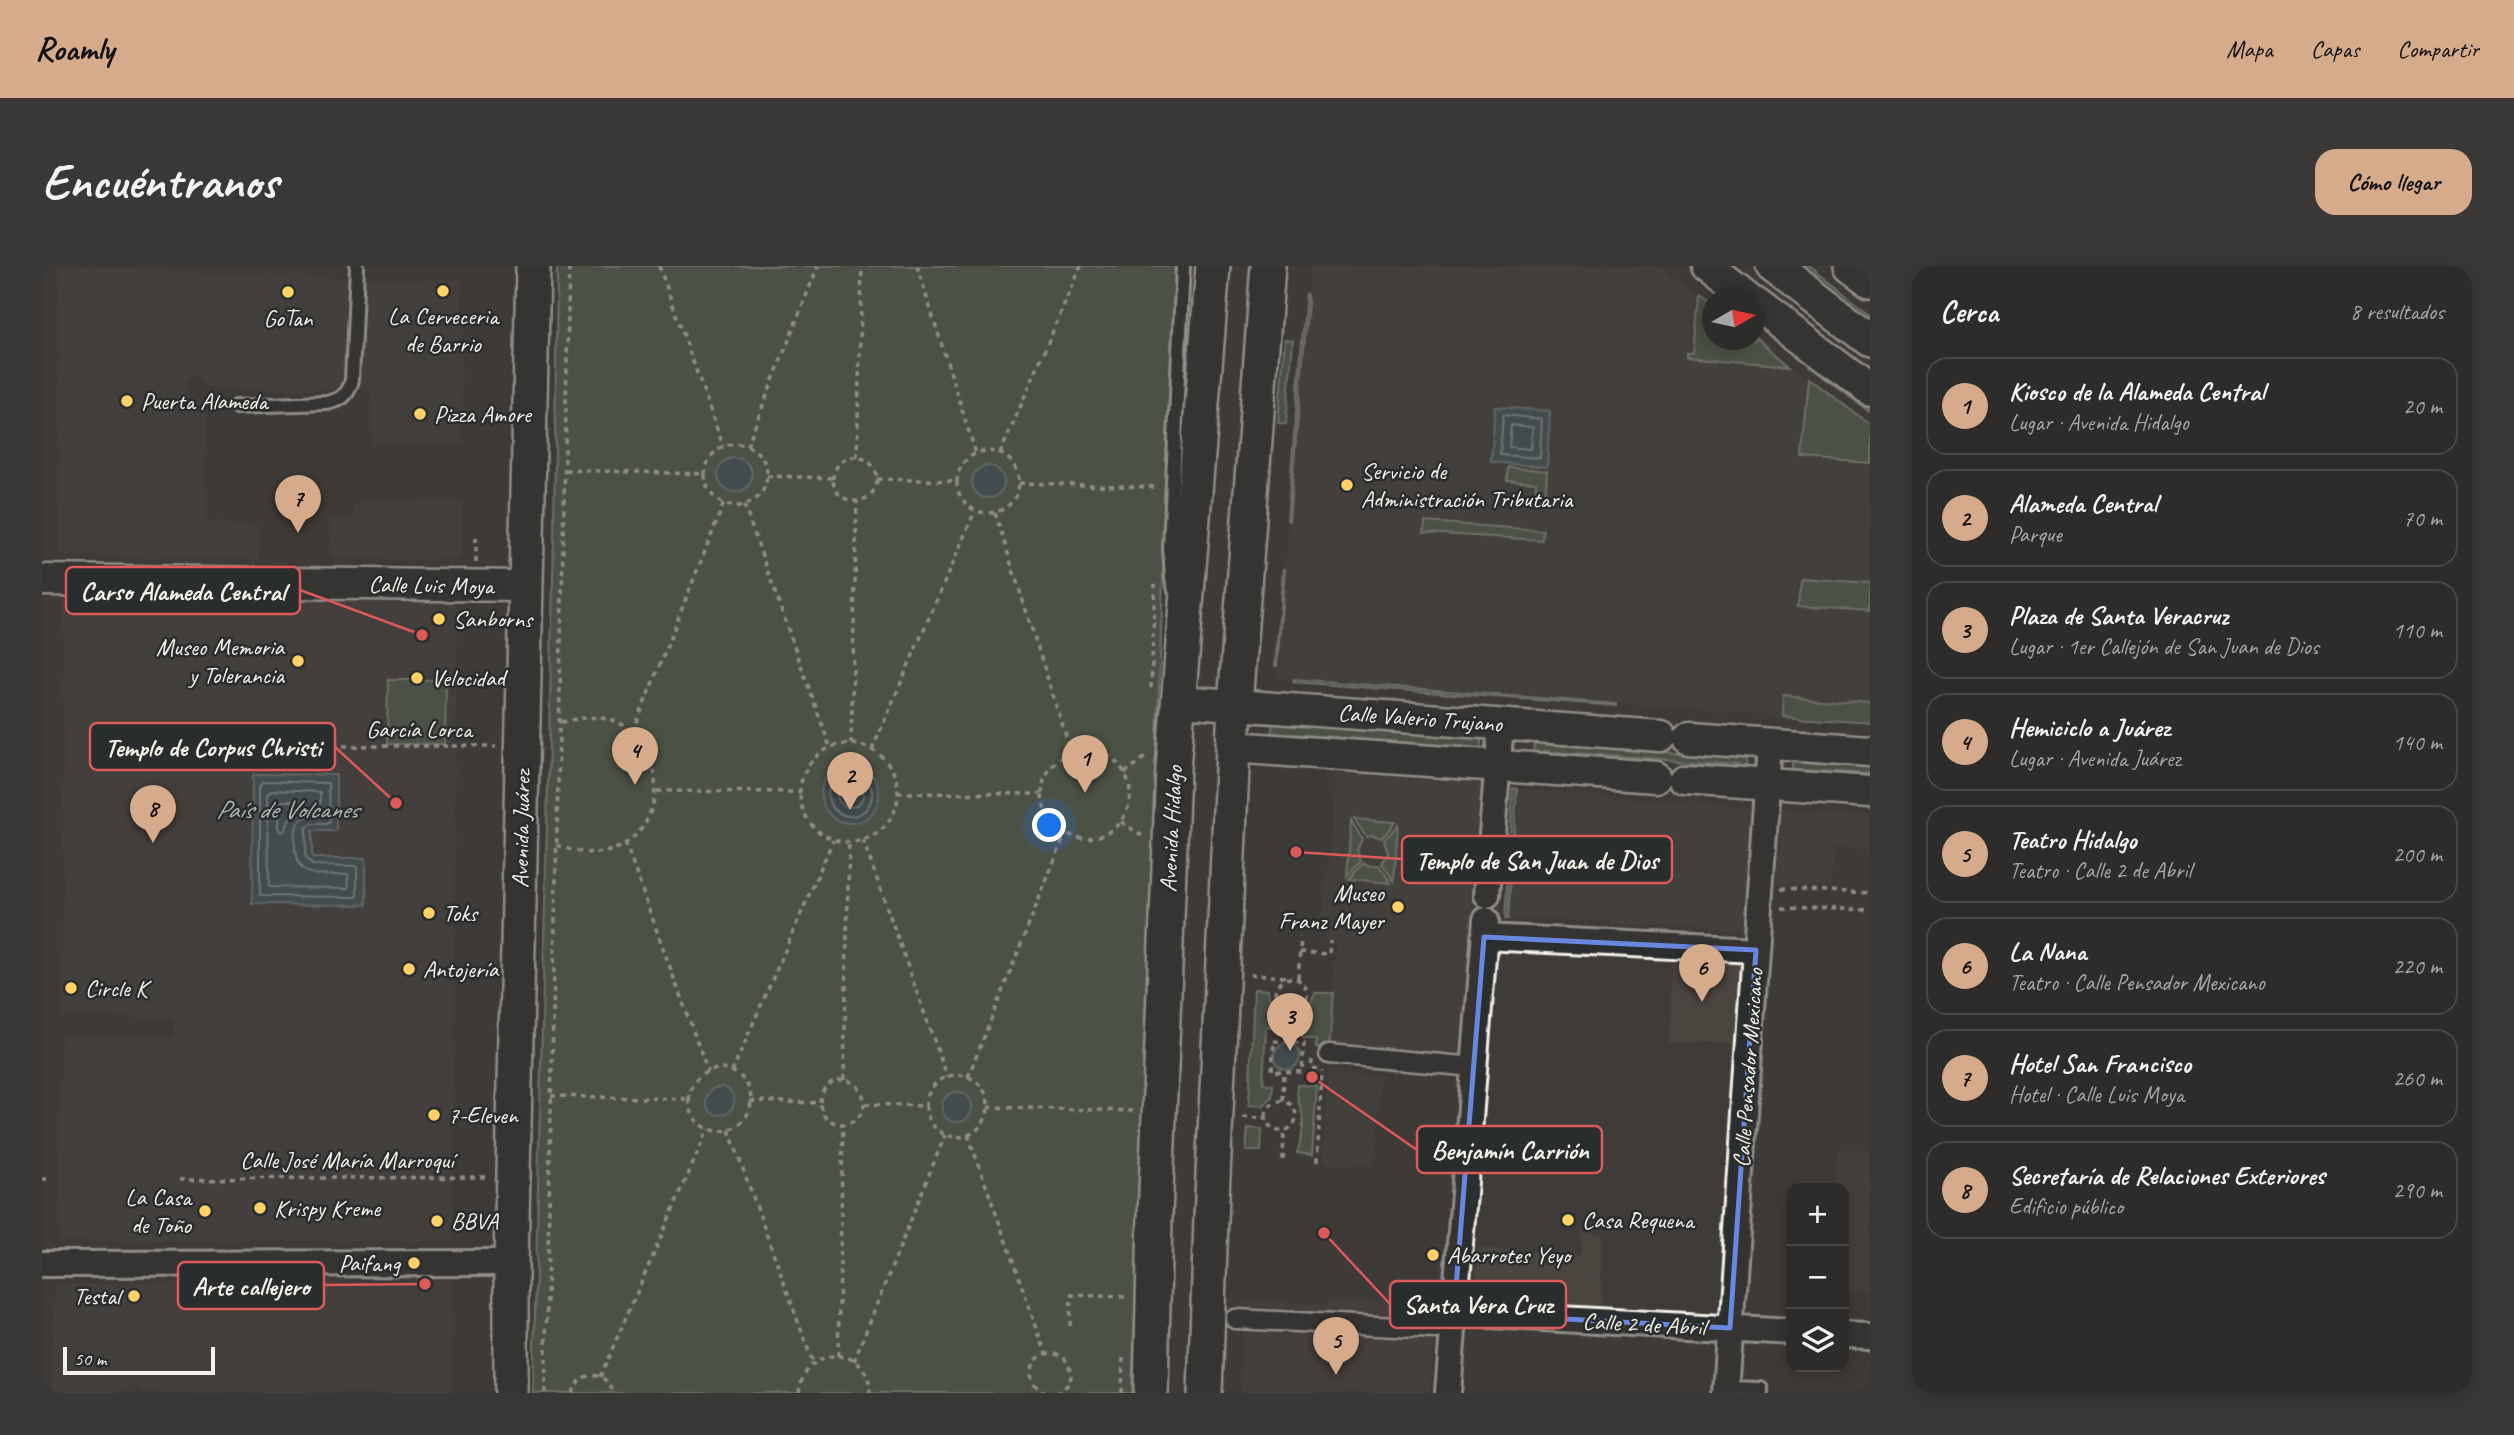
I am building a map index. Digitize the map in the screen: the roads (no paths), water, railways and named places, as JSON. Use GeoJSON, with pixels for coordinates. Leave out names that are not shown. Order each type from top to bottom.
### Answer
{"type":"FeatureCollection","features":[{"type":"Feature","properties":{"kind":"main road","name":"Avenida Juárez"},"geometry":{"type":"LineString","coordinates":[[511,1393],[511,1263],[533,266]]}},
{"type":"Feature","properties":{"kind":"main road","name":"Avenida Hidalgo"},"geometry":{"type":"LineString","coordinates":[[1151,1393],[1156,1190],[1173,769],[1213,266]]}},
{"type":"Feature","properties":{"kind":"main road"},"geometry":{"type":"LineString","coordinates":[[1205,1393],[1235,705],[1268,266]]}},
{"type":"Feature","properties":{"kind":"main road"},"geometry":{"type":"LineString","coordinates":[[1773,266],[1870,340]]}},
{"type":"Feature","properties":{"kind":"main road"},"geometry":{"type":"LineString","coordinates":[[1851,266],[1870,280]]}},
{"type":"Feature","properties":{"kind":"street"},"geometry":{"type":"LineString","coordinates":[[1706,266],[1733,287]]}},
{"type":"Feature","properties":{"kind":"street"},"geometry":{"type":"LineString","coordinates":[[1765,311],[1870,390]]}},
{"type":"Feature","properties":{"kind":"street","name":"Calle Luis Moya"},"geometry":{"type":"LineString","coordinates":[[42,580],[526,586]]}},
{"type":"Feature","properties":{"kind":"street","name":"Calle Valerio Trujano"},"geometry":{"type":"LineString","coordinates":[[1179,701],[1870,751]]}},
{"type":"Feature","properties":{"kind":"street"},"geometry":{"type":"LineString","coordinates":[[1448,1393],[1445,1321],[1459,1279],[1501,724]]}},
{"type":"Feature","properties":{"kind":"street","name":"Calle Pensador Mexicano"},"geometry":{"type":"LineString","coordinates":[[1726,1391],[1770,744]]}},
{"type":"Feature","properties":{"kind":"street","name":"Calle Valerio Trujano"},"geometry":{"type":"LineString","coordinates":[[1233,747],[1870,792]]}},
{"type":"Feature","properties":{"kind":"street"},"geometry":{"type":"LineString","coordinates":[[1486,917],[1756,950]]}},
{"type":"Feature","properties":{"kind":"street"},"geometry":{"type":"LineString","coordinates":[[1329,1054],[1475,1067]]}},
{"type":"Feature","properties":{"kind":"street"},"geometry":{"type":"LineString","coordinates":[[42,1264],[511,1263]]}},
{"type":"Feature","properties":{"kind":"street","name":"Calle 2 de Abril"},"geometry":{"type":"LineString","coordinates":[[1235,1319],[1445,1321],[1786,1332]]}},
{"type":"Feature","properties":{"kind":"street"},"geometry":{"type":"LineString","coordinates":[[1849,1335],[1870,1336]]}},
{"type":"Feature","properties":{"kind":"lane"},"geometry":{"type":"LineString","coordinates":[[236,406],[327,403],[339,400],[348,392],[352,380],[357,266]]}},
{"type":"Feature","properties":{"kind":"lane"},"geometry":{"type":"LineString","coordinates":[[1183,266],[1170,548],[1172,578],[1184,639]]}},
{"type":"Feature","properties":{"kind":"lane"},"geometry":{"type":"LineString","coordinates":[[1726,1391],[1761,1390],[1760,1393]]}},
{"type":"Feature","properties":{"kind":"water"},"geometry":{"type":"Polygon","coordinates":[[[1495,407],[1550,411],[1547,467],[1491,462],[1495,407]]]}},
{"type":"Feature","properties":{"kind":"water"},"geometry":{"type":"Polygon","coordinates":[[[735,458],[747,463],[752,475],[747,487],[735,492],[723,487],[718,475],[723,463],[735,458]]]}},
{"type":"Feature","properties":{"kind":"water"},"geometry":{"type":"Polygon","coordinates":[[[988,466],[999,471],[1004,482],[999,493],[988,498],[977,493],[972,482],[977,471],[988,466]]]}},
{"type":"Feature","properties":{"kind":"water"},"geometry":{"type":"Polygon","coordinates":[[[844,765],[856,765],[871,773],[879,788],[879,800],[871,815],[856,823],[844,823],[829,815],[821,800],[821,788],[829,773],[844,765]]]}},
{"type":"Feature","properties":{"kind":"water","name":"País de Volcanes"},"geometry":{"type":"Polygon","coordinates":[[[253,774],[336,775],[336,831],[312,831],[312,858],[366,858],[366,905],[252,904],[253,774]]]}},
{"type":"Feature","properties":{"kind":"water"},"geometry":{"type":"Polygon","coordinates":[[[1287,1043],[1296,1047],[1300,1056],[1296,1065],[1287,1069],[1278,1065],[1274,1056],[1278,1047],[1287,1043]]]}},
{"type":"Feature","properties":{"kind":"water"},"geometry":{"type":"Polygon","coordinates":[[[720,1087],[730,1091],[734,1101],[730,1111],[720,1115],[710,1111],[706,1101],[710,1091],[720,1087]]]}},
{"type":"Feature","properties":{"kind":"water"},"geometry":{"type":"Polygon","coordinates":[[[957,1092],[968,1096],[972,1107],[968,1118],[957,1122],[946,1118],[942,1107],[946,1096],[957,1092]]]}},
{"type":"Feature","properties":{"kind":"place","name":"La Cerveceria de Barrio"},"geometry":{"type":"Point","coordinates":[443,291]}},
{"type":"Feature","properties":{"kind":"place","name":"GoTan"},"geometry":{"type":"Point","coordinates":[288,292]}},
{"type":"Feature","properties":{"kind":"place","name":"Puerta Alameda"},"geometry":{"type":"Point","coordinates":[127,401]}},
{"type":"Feature","properties":{"kind":"place","name":"Pizza Amore"},"geometry":{"type":"Point","coordinates":[420,414]}},
{"type":"Feature","properties":{"kind":"place","name":"Servicio de Administración Tributaria"},"geometry":{"type":"Point","coordinates":[1347,485]}},
{"type":"Feature","properties":{"kind":"place","name":"Hotel San Francisco"},"geometry":{"type":"Point","coordinates":[298,533]}},
{"type":"Feature","properties":{"kind":"place","name":"Sanborns"},"geometry":{"type":"Point","coordinates":[439,619]}},
{"type":"Feature","properties":{"kind":"place","name":"Carso Alameda Central"},"geometry":{"type":"Point","coordinates":[422,635]}},
{"type":"Feature","properties":{"kind":"place","name":"Museo Memoria y Tolerancia"},"geometry":{"type":"Point","coordinates":[298,661]}},
{"type":"Feature","properties":{"kind":"place","name":"Velocidad"},"geometry":{"type":"Point","coordinates":[417,678]}},
{"type":"Feature","properties":{"kind":"place","name":"Hemiciclo a Juárez"},"geometry":{"type":"Point","coordinates":[635,785]}},
{"type":"Feature","properties":{"kind":"place","name":"Kiosco de la Alameda Central"},"geometry":{"type":"Point","coordinates":[1085,793]}},
{"type":"Feature","properties":{"kind":"place","name":"Templo de Corpus Christi"},"geometry":{"type":"Point","coordinates":[396,803]}},
{"type":"Feature","properties":{"kind":"place","name":"Alameda Central"},"geometry":{"type":"Point","coordinates":[850,810]}},
{"type":"Feature","properties":{"kind":"place","name":"Secretaría de Relaciones Exteriores"},"geometry":{"type":"Point","coordinates":[153,843]}},
{"type":"Feature","properties":{"kind":"place","name":"Templo de San Juan de Dios"},"geometry":{"type":"Point","coordinates":[1296,852]}},
{"type":"Feature","properties":{"kind":"place","name":"Museo Franz Mayer"},"geometry":{"type":"Point","coordinates":[1398,907]}},
{"type":"Feature","properties":{"kind":"place","name":"Toks"},"geometry":{"type":"Point","coordinates":[429,913]}},
{"type":"Feature","properties":{"kind":"place","name":"Antojería"},"geometry":{"type":"Point","coordinates":[409,969]}},
{"type":"Feature","properties":{"kind":"place","name":"Circle K"},"geometry":{"type":"Point","coordinates":[71,988]}},
{"type":"Feature","properties":{"kind":"place","name":"La Nana"},"geometry":{"type":"Point","coordinates":[1702,1002]}},
{"type":"Feature","properties":{"kind":"place","name":"Plaza de Santa Veracruz"},"geometry":{"type":"Point","coordinates":[1290,1051]}},
{"type":"Feature","properties":{"kind":"place","name":"Benjamín Carrión"},"geometry":{"type":"Point","coordinates":[1312,1077]}},
{"type":"Feature","properties":{"kind":"place","name":"7-Eleven"},"geometry":{"type":"Point","coordinates":[434,1115]}},
{"type":"Feature","properties":{"kind":"place","name":"Krispy Kreme"},"geometry":{"type":"Point","coordinates":[260,1208]}},
{"type":"Feature","properties":{"kind":"place","name":"La Casa de Toño"},"geometry":{"type":"Point","coordinates":[205,1211]}},
{"type":"Feature","properties":{"kind":"place","name":"Casa Requena"},"geometry":{"type":"Point","coordinates":[1568,1220]}},
{"type":"Feature","properties":{"kind":"place","name":"BBVA"},"geometry":{"type":"Point","coordinates":[437,1221]}},
{"type":"Feature","properties":{"kind":"place","name":"Santa Vera Cruz"},"geometry":{"type":"Point","coordinates":[1324,1233]}},
{"type":"Feature","properties":{"kind":"place","name":"Abarrotes Yeyo"},"geometry":{"type":"Point","coordinates":[1433,1255]}},
{"type":"Feature","properties":{"kind":"place","name":"Paifang"},"geometry":{"type":"Point","coordinates":[414,1263]}},
{"type":"Feature","properties":{"kind":"place","name":"Arte callejero"},"geometry":{"type":"Point","coordinates":[425,1284]}},
{"type":"Feature","properties":{"kind":"place","name":"Testal"},"geometry":{"type":"Point","coordinates":[134,1296]}},
{"type":"Feature","properties":{"kind":"place","name":"Teatro Hidalgo"},"geometry":{"type":"Point","coordinates":[1336,1375]}}]}
